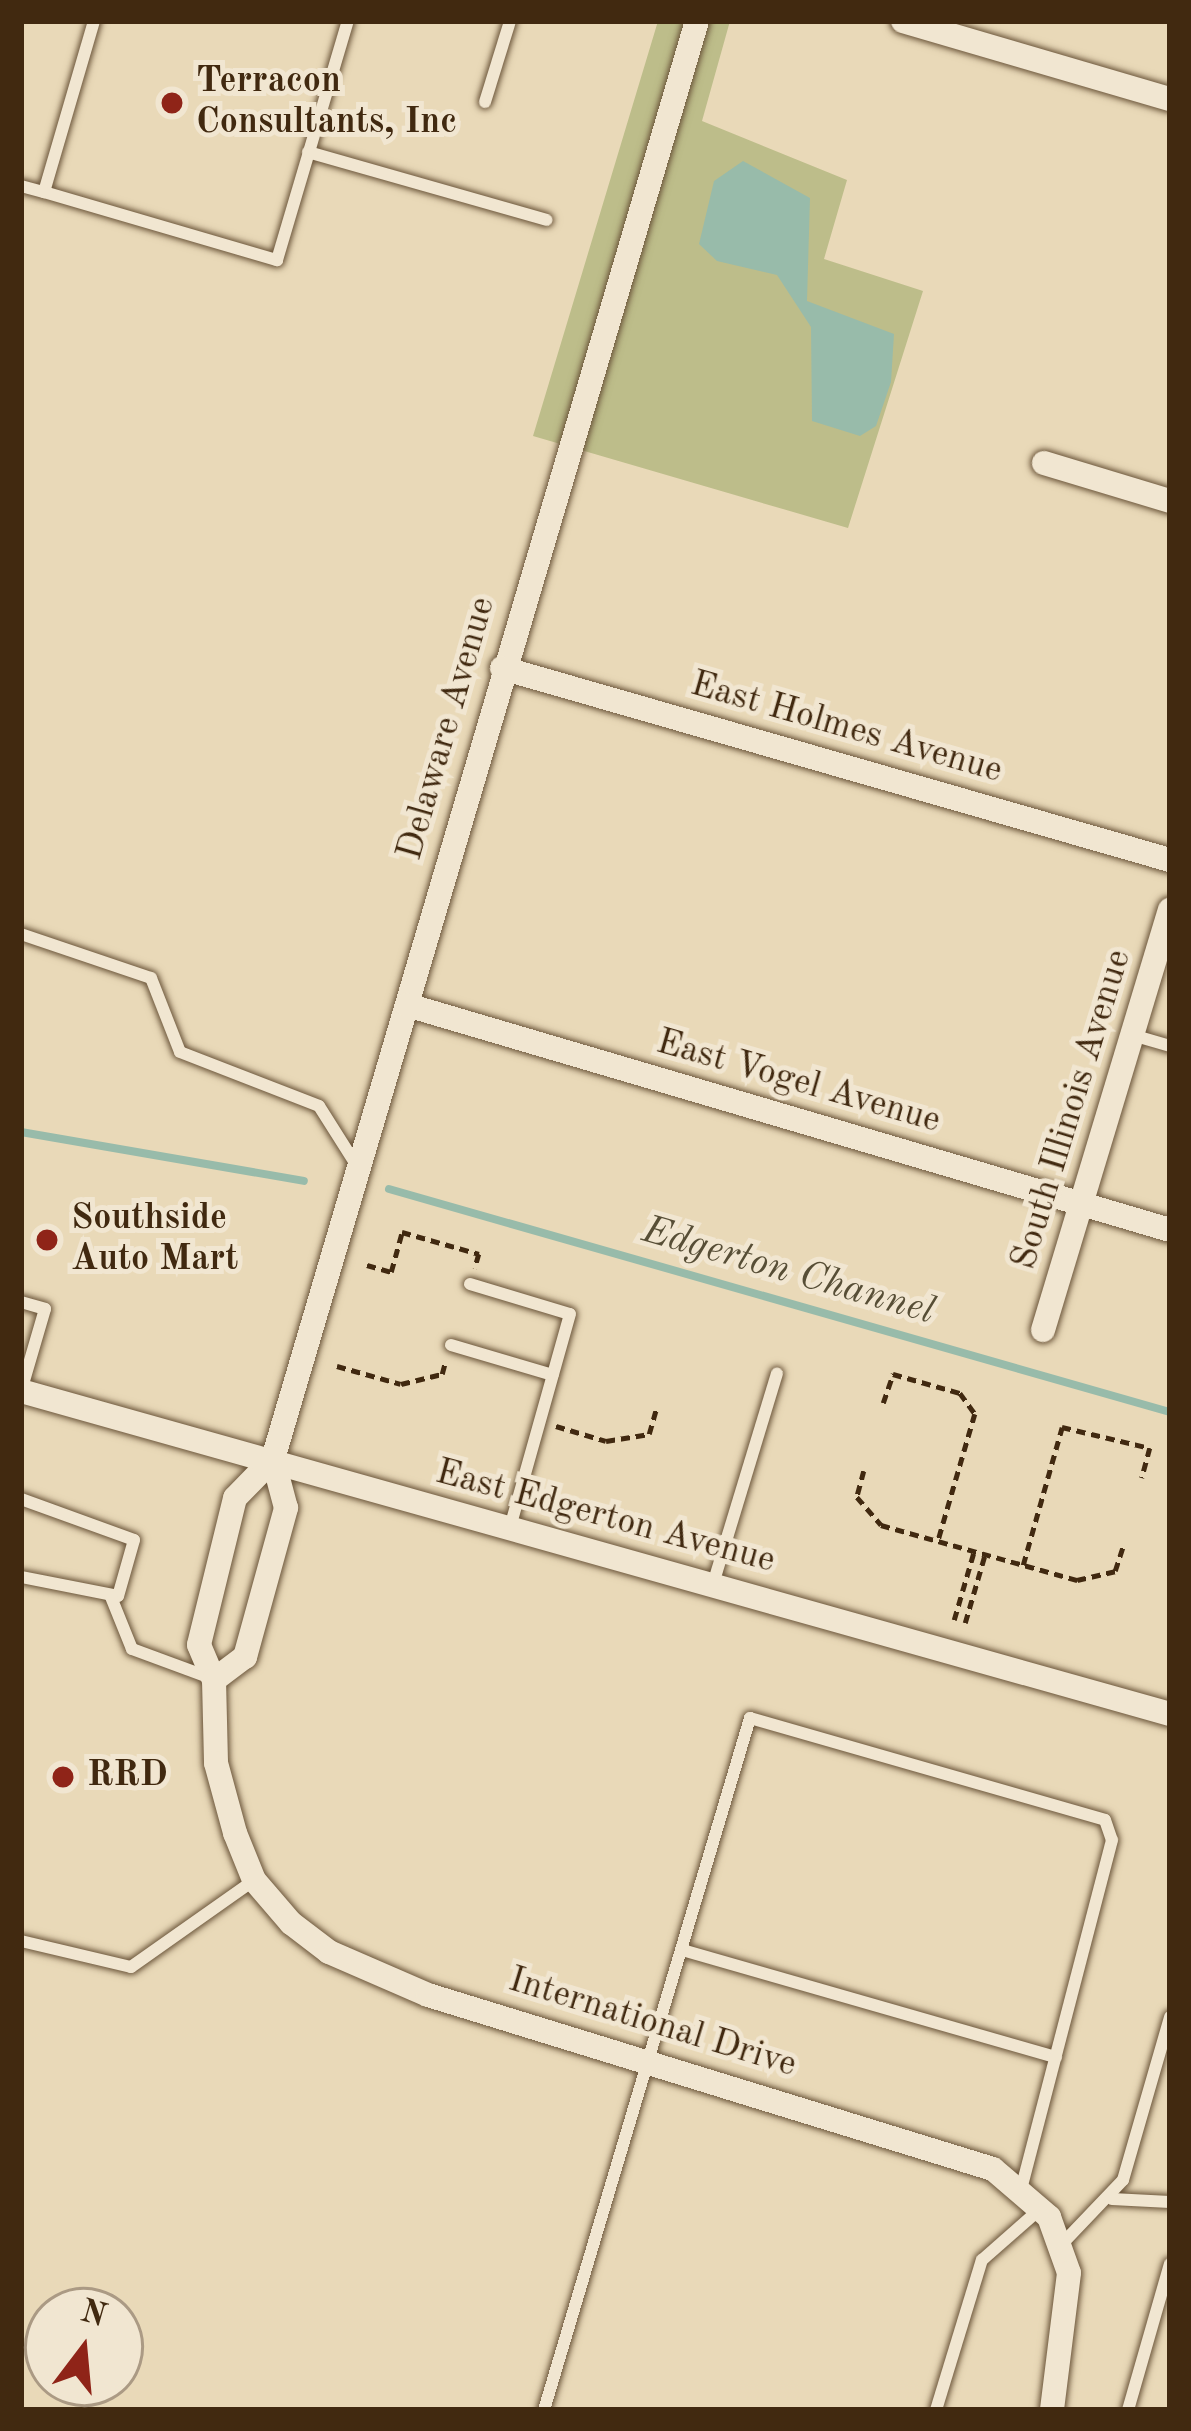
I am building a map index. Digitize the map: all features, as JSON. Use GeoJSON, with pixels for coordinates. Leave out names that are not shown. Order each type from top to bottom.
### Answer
{"type":"FeatureCollection","features":[{"type":"Feature","properties":{"kind":"street","name":"Delaware Avenue"},"geometry":{"type":"LineString","coordinates":[[273,1459],[502,668],[697,21]]}},
{"type":"Feature","properties":{"kind":"street"},"geometry":{"type":"LineString","coordinates":[[903,21],[1170,99]]}},
{"type":"Feature","properties":{"kind":"street"},"geometry":{"type":"LineString","coordinates":[[1044,463],[1170,500]]}},
{"type":"Feature","properties":{"kind":"street","name":"East Holmes Avenue"},"geometry":{"type":"LineString","coordinates":[[502,668],[1170,860]]}},
{"type":"Feature","properties":{"kind":"street","name":"South Illinois Avenue"},"geometry":{"type":"LineString","coordinates":[[1043,1330],[1170,910]]}},
{"type":"Feature","properties":{"kind":"street","name":"East Vogel Avenue"},"geometry":{"type":"LineString","coordinates":[[407,1005],[1170,1229]]}},
{"type":"Feature","properties":{"kind":"street","name":"East Edgerton Avenue"},"geometry":{"type":"LineString","coordinates":[[21,1391],[1170,1714]]}},
{"type":"Feature","properties":{"kind":"street"},"geometry":{"type":"LineString","coordinates":[[214,1680],[244,1657],[286,1508],[273,1459]]}},
{"type":"Feature","properties":{"kind":"street","name":"International Drive"},"geometry":{"type":"LineString","coordinates":[[273,1459],[236,1498],[199,1645],[214,1680],[216,1763],[254,1880],[291,1923],[363,1969],[961,2156],[1021,2189],[1041,2208],[1061,2245],[1072,2320],[1052,2410]]}},
{"type":"Feature","properties":{"kind":"lane"},"geometry":{"type":"LineString","coordinates":[[44,192],[94,21]]}},
{"type":"Feature","properties":{"kind":"lane"},"geometry":{"type":"LineString","coordinates":[[21,186],[277,260],[348,21]]}},
{"type":"Feature","properties":{"kind":"lane"},"geometry":{"type":"LineString","coordinates":[[485,102],[510,21]]}},
{"type":"Feature","properties":{"kind":"lane"},"geometry":{"type":"LineString","coordinates":[[308,152],[546,220]]}},
{"type":"Feature","properties":{"kind":"lane"},"geometry":{"type":"LineString","coordinates":[[21,934],[152,978],[180,1052],[319,1106],[358,1170]]}},
{"type":"Feature","properties":{"kind":"lane"},"geometry":{"type":"LineString","coordinates":[[1132,1035],[1170,1046]]}},
{"type":"Feature","properties":{"kind":"lane"},"geometry":{"type":"LineString","coordinates":[[470,1285],[570,1313],[510,1528]]}},
{"type":"Feature","properties":{"kind":"lane"},"geometry":{"type":"LineString","coordinates":[[21,1302],[45,1309],[21,1391]]}},
{"type":"Feature","properties":{"kind":"lane"},"geometry":{"type":"LineString","coordinates":[[451,1345],[553,1375]]}},
{"type":"Feature","properties":{"kind":"lane"},"geometry":{"type":"LineString","coordinates":[[713,1584],[777,1373]]}},
{"type":"Feature","properties":{"kind":"lane"},"geometry":{"type":"LineString","coordinates":[[21,1499],[133,1534],[112,1597],[132,1649],[214,1680]]}},
{"type":"Feature","properties":{"kind":"lane"},"geometry":{"type":"LineString","coordinates":[[21,1577],[112,1597]]}},
{"type":"Feature","properties":{"kind":"lane"},"geometry":{"type":"LineString","coordinates":[[544,2410],[750,1718],[1105,1820],[1112,1840],[1021,2189]]}},
{"type":"Feature","properties":{"kind":"lane"},"geometry":{"type":"LineString","coordinates":[[21,1941],[131,1967],[254,1880]]}},
{"type":"Feature","properties":{"kind":"lane"},"geometry":{"type":"LineString","coordinates":[[682,1950],[1055,2057]]}},
{"type":"Feature","properties":{"kind":"lane"},"geometry":{"type":"LineString","coordinates":[[1061,2245],[1112,2199],[1170,2017]]}},
{"type":"Feature","properties":{"kind":"lane"},"geometry":{"type":"LineString","coordinates":[[1112,2199],[1170,2201]]}},
{"type":"Feature","properties":{"kind":"lane"},"geometry":{"type":"LineString","coordinates":[[936,2410],[982,2260],[1041,2208]]}},
{"type":"Feature","properties":{"kind":"lane"},"geometry":{"type":"LineString","coordinates":[[1128,2410],[1170,2264]]}},
{"type":"Feature","properties":{"kind":"path"},"geometry":{"type":"LineString","coordinates":[[367,1265],[391,1272],[402,1232],[479,1254]]}},
{"type":"Feature","properties":{"kind":"path"},"geometry":{"type":"LineString","coordinates":[[337,1366],[401,1384],[442,1374]]}},
{"type":"Feature","properties":{"kind":"path"},"geometry":{"type":"LineString","coordinates":[[884,1402],[892,1374],[960,1393],[975,1414],[938,1541]]}},
{"type":"Feature","properties":{"kind":"path"},"geometry":{"type":"LineString","coordinates":[[540,1421],[605,1441],[649,1434],[656,1410]]}},
{"type":"Feature","properties":{"kind":"path"},"geometry":{"type":"LineString","coordinates":[[1023,1565],[1063,1427],[1150,1448],[1142,1478]]}},
{"type":"Feature","properties":{"kind":"path"},"geometry":{"type":"LineString","coordinates":[[864,1471],[857,1497],[881,1525],[1077,1580],[1115,1570],[1124,1543]]}},
{"type":"Feature","properties":{"kind":"path"},"geometry":{"type":"LineString","coordinates":[[954,1620],[974,1551]]}},
{"type":"Feature","properties":{"kind":"path"},"geometry":{"type":"LineString","coordinates":[[964,1623],[985,1554]]}},
{"type":"Feature","properties":{"kind":"green space"},"geometry":{"type":"Polygon","coordinates":[[[658,21],[730,21],[702,121],[847,180],[824,259],[923,291],[848,528],[533,436],[658,21]]]}},
{"type":"Feature","properties":{"kind":"shaded area"},"geometry":{"type":"Polygon","coordinates":[[[743,161],[810,198],[807,301],[894,334],[891,382],[876,426],[860,436],[812,421],[811,327],[777,275],[717,261],[699,244],[714,181],[743,161]]]}},
{"type":"Feature","properties":{"kind":"waterway","name":"Edgerton Channel"},"geometry":{"type":"LineString","coordinates":[[21,1132],[304,1181]]}},
{"type":"Feature","properties":{"kind":"waterway","name":"Edgerton Channel"},"geometry":{"type":"LineString","coordinates":[[389,1189],[1170,1412]]}},
{"type":"Feature","properties":{"kind":"place","name":"Terracon Consultants, Inc"},"geometry":{"type":"Point","coordinates":[172,103]}},
{"type":"Feature","properties":{"kind":"place","name":"Southside Auto Mart"},"geometry":{"type":"Point","coordinates":[47,1240]}},
{"type":"Feature","properties":{"kind":"place","name":"RRD"},"geometry":{"type":"Point","coordinates":[63,1777]}}]}
